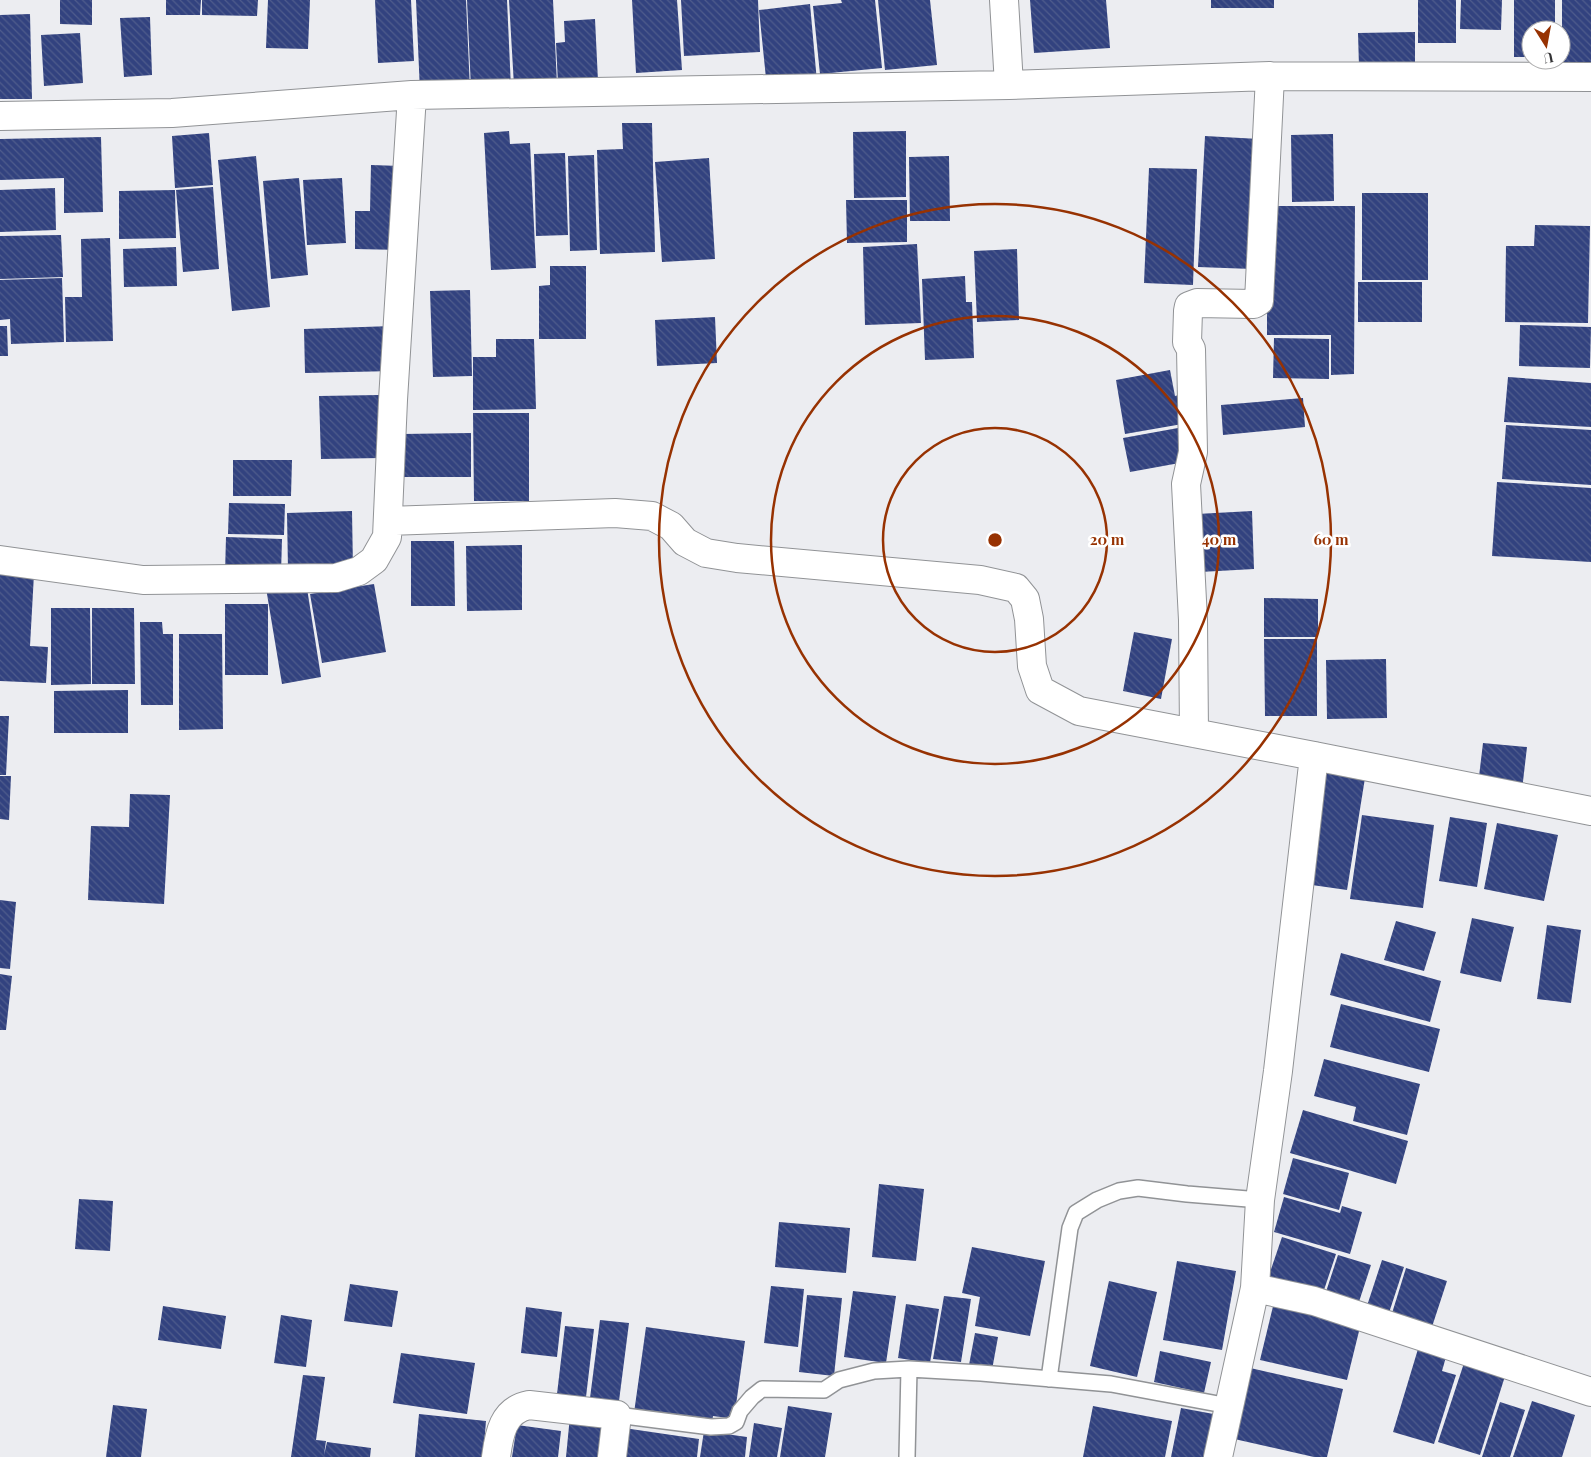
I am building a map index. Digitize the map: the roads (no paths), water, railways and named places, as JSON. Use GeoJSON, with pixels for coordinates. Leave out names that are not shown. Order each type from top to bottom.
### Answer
{"type":"FeatureCollection","features":[{"type":"Feature","properties":{"kind":"street"},"geometry":{"type":"LineString","coordinates":[[1004,0],[1008,85]]}},
{"type":"Feature","properties":{"kind":"street"},"geometry":{"type":"LineString","coordinates":[[0,116],[172,112],[412,95],[1008,85],[1270,86],[1591,78]]}},
{"type":"Feature","properties":{"kind":"street"},"geometry":{"type":"LineString","coordinates":[[1194,733],[1193,620],[1186,484],[1193,452],[1191,349],[1187,342],[1188,311],[1189,306],[1197,303],[1254,304],[1259,301],[1270,86]]}},
{"type":"Feature","properties":{"kind":"street"},"geometry":{"type":"LineString","coordinates":[[0,560],[144,580],[336,578],[359,571],[374,560],[387,537],[393,400],[412,95]]}},
{"type":"Feature","properties":{"kind":"street"},"geometry":{"type":"LineString","coordinates":[[388,521],[616,513],[652,516],[671,526],[685,542],[706,554],[980,580],[1016,588],[1026,599],[1032,666],[1040,690],[1079,711],[1591,811]]}},
{"type":"Feature","properties":{"kind":"street"},"geometry":{"type":"LineString","coordinates":[[1218,1457],[1255,1288],[1260,1200],[1278,1071],[1314,756]]}},
{"type":"Feature","properties":{"kind":"street"},"geometry":{"type":"LineString","coordinates":[[1255,1288],[1314,1302],[1591,1392]]}},
{"type":"Feature","properties":{"kind":"street"},"geometry":{"type":"LineString","coordinates":[[496,1457],[502,1428],[508,1416],[519,1407],[529,1405],[617,1415],[612,1457]]}},
{"type":"Feature","properties":{"kind":"lane"},"geometry":{"type":"LineString","coordinates":[[1049,1379],[1070,1228],[1076,1213],[1097,1200],[1119,1191],[1138,1188],[1260,1200]]}},
{"type":"Feature","properties":{"kind":"lane"},"geometry":{"type":"LineString","coordinates":[[907,1457],[909,1369]]}},
{"type":"Feature","properties":{"kind":"lane"},"geometry":{"type":"LineString","coordinates":[[617,1415],[711,1427],[729,1426],[736,1422],[740,1411],[762,1389],[824,1390],[840,1380],[874,1371],[909,1369],[1111,1384],[1229,1406]]}}]}
